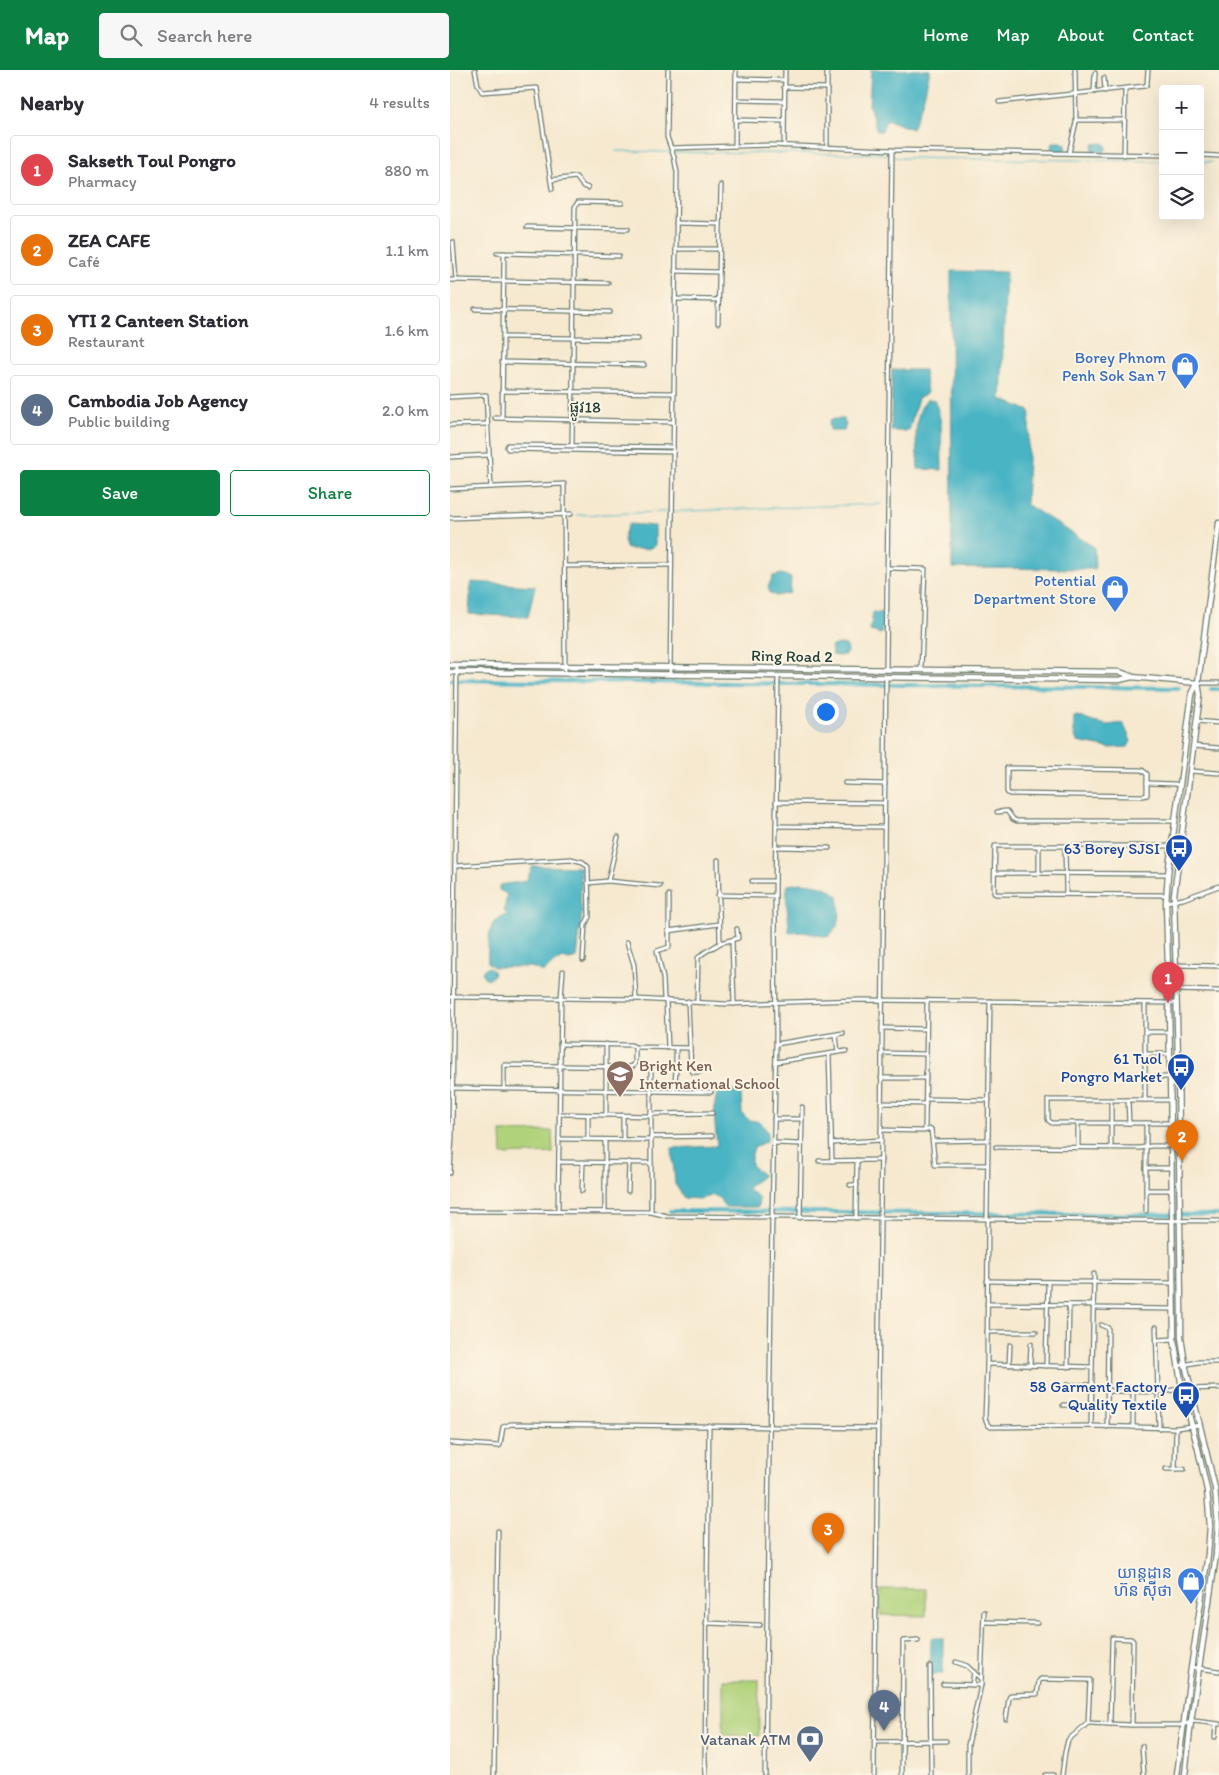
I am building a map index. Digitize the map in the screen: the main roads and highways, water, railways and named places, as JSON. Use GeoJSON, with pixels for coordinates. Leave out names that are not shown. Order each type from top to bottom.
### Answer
{"type":"FeatureCollection","features":[{"type":"Feature","properties":{"kind":"main road"},"geometry":{"type":"LineString","coordinates":[[1185,1775],[1217,1545],[1218,1509],[1215,1488],[1190,1389],[1181,1337],[1177,990],[1174,900],[1176,872],[1200,695],[1198,683],[1216,568],[1219,523]]}},
{"type":"Feature","properties":{"kind":"main road","name":"Ring Road 2"},"geometry":{"type":"LineString","coordinates":[[450,665],[1120,672],[1132,677]]}},
{"type":"Feature","properties":{"kind":"main road"},"geometry":{"type":"LineString","coordinates":[[778,669],[778,677]]}},
{"type":"Feature","properties":{"kind":"main road"},"geometry":{"type":"LineString","coordinates":[[886,670],[886,682]]}},
{"type":"Feature","properties":{"kind":"main road","name":"Ring Road 2"},"geometry":{"type":"LineString","coordinates":[[450,672],[457,675],[565,672],[670,674],[886,682],[1110,680],[1132,677],[1198,683]]}},
{"type":"Feature","properties":{"kind":"main road"},"geometry":{"type":"LineString","coordinates":[[1177,1775],[1210,1544],[1210,1509],[1207,1490],[1177,1366],[1174,1339],[1170,1032],[1166,902],[1192,694],[1198,683]]}},
{"type":"Feature","properties":{"kind":"main road"},"geometry":{"type":"LineString","coordinates":[[1210,1509],[1218,1509]]}},
{"type":"Feature","properties":{"kind":"main road"},"geometry":{"type":"LineString","coordinates":[[1210,1544],[1217,1545]]}},
{"type":"Feature","properties":{"kind":"water"},"geometry":{"type":"Polygon","coordinates":[[[871,70],[930,70],[923,101],[912,129],[888,120],[885,122],[882,131],[877,131],[869,105],[871,70]]]}},
{"type":"Feature","properties":{"kind":"water"},"geometry":{"type":"Polygon","coordinates":[[[1053,142],[1066,144],[1065,151],[1054,152],[1051,150],[1053,142]]]}},
{"type":"Feature","properties":{"kind":"water"},"geometry":{"type":"Polygon","coordinates":[[[1103,143],[1106,145],[1104,152],[1092,152],[1093,144],[1103,143]]]}},
{"type":"Feature","properties":{"kind":"water"},"geometry":{"type":"Polygon","coordinates":[[[951,271],[1006,272],[1001,399],[1030,411],[1026,504],[1094,547],[1095,569],[952,568],[951,271]]]}},
{"type":"Feature","properties":{"kind":"water"},"geometry":{"type":"Polygon","coordinates":[[[892,370],[924,370],[927,393],[918,398],[909,431],[891,431],[892,370]]]}},
{"type":"Feature","properties":{"kind":"water"},"geometry":{"type":"Polygon","coordinates":[[[927,399],[935,400],[941,422],[942,470],[918,469],[917,423],[922,406],[927,399]]]}},
{"type":"Feature","properties":{"kind":"water"},"geometry":{"type":"Polygon","coordinates":[[[844,419],[846,425],[844,431],[831,431],[830,420],[844,419]]]}},
{"type":"Feature","properties":{"kind":"water"},"geometry":{"type":"Polygon","coordinates":[[[629,524],[655,526],[655,546],[647,549],[627,549],[624,543],[624,536],[629,524]]]}},
{"type":"Feature","properties":{"kind":"water"},"geometry":{"type":"Polygon","coordinates":[[[782,574],[791,578],[790,593],[776,596],[770,593],[768,587],[773,576],[782,574]]]}},
{"type":"Feature","properties":{"kind":"water"},"geometry":{"type":"Polygon","coordinates":[[[471,582],[535,586],[528,617],[469,614],[471,582]]]}},
{"type":"Feature","properties":{"kind":"water"},"geometry":{"type":"Polygon","coordinates":[[[873,612],[883,613],[884,620],[881,634],[870,631],[873,612]]]}},
{"type":"Feature","properties":{"kind":"water"},"geometry":{"type":"Polygon","coordinates":[[[840,644],[846,645],[848,650],[845,655],[833,655],[831,647],[840,644]]]}},
{"type":"Feature","properties":{"kind":"water"},"geometry":{"type":"Polygon","coordinates":[[[1077,716],[1108,725],[1123,723],[1131,741],[1128,747],[1109,748],[1077,742],[1074,733],[1074,717],[1077,716]]]}},
{"type":"Feature","properties":{"kind":"water"},"geometry":{"type":"Polygon","coordinates":[[[533,866],[580,867],[580,901],[582,912],[577,958],[569,960],[563,958],[552,964],[544,972],[531,967],[494,967],[488,963],[491,928],[496,920],[507,915],[504,910],[507,896],[499,890],[499,887],[500,885],[526,881],[533,866]]]}},
{"type":"Feature","properties":{"kind":"water"},"geometry":{"type":"Polygon","coordinates":[[[800,883],[825,887],[838,896],[840,914],[838,923],[828,937],[803,932],[789,933],[787,889],[788,885],[800,883]]]}},
{"type":"Feature","properties":{"kind":"water"},"geometry":{"type":"Polygon","coordinates":[[[488,967],[494,973],[488,979],[482,973],[488,967]]]}},
{"type":"Feature","properties":{"kind":"water"},"geometry":{"type":"Polygon","coordinates":[[[719,1091],[737,1091],[741,1094],[742,1113],[749,1120],[761,1122],[768,1133],[767,1141],[754,1147],[751,1158],[751,1165],[763,1175],[747,1188],[759,1198],[758,1207],[724,1207],[720,1199],[714,1195],[700,1199],[684,1198],[675,1184],[672,1148],[717,1146],[715,1102],[719,1091]]]}},
{"type":"Feature","properties":{"kind":"water"},"geometry":{"type":"Polygon","coordinates":[[[931,1638],[943,1638],[943,1674],[930,1674],[931,1638]]]}},
{"type":"Feature","properties":{"kind":"waterway"},"geometry":{"type":"LineString","coordinates":[[616,151],[670,152]]}},
{"type":"Feature","properties":{"kind":"waterway"},"geometry":{"type":"LineString","coordinates":[[674,152],[884,154],[890,156]]}},
{"type":"Feature","properties":{"kind":"waterway"},"geometry":{"type":"LineString","coordinates":[[894,157],[1159,161]]}},
{"type":"Feature","properties":{"kind":"waterway"},"geometry":{"type":"LineString","coordinates":[[1204,162],[1212,162]]}},
{"type":"Feature","properties":{"kind":"waterway"},"geometry":{"type":"LineString","coordinates":[[577,515],[881,504]]}},
{"type":"Feature","properties":{"kind":"waterway"},"geometry":{"type":"LineString","coordinates":[[450,680],[1179,688]]}},
{"type":"Feature","properties":{"kind":"waterway"},"geometry":{"type":"LineString","coordinates":[[1211,689],[1219,689]]}},
{"type":"Feature","properties":{"kind":"waterway"},"geometry":{"type":"LineString","coordinates":[[670,1211],[1219,1215]]}},
{"type":"Feature","properties":{"kind":"place","name":"Borey Phnom Penh Sok San 7"},"geometry":{"type":"Point","coordinates":[1185,390]}},
{"type":"Feature","properties":{"kind":"place","name":"Potential Department Store"},"geometry":{"type":"Point","coordinates":[1115,613]}},
{"type":"Feature","properties":{"kind":"place","name":"63 Borey SJSI"},"geometry":{"type":"Point","coordinates":[1179,872]}},
{"type":"Feature","properties":{"kind":"place","name":"Sakseth Toul Pongro"},"geometry":{"type":"Point","coordinates":[1168,1003]}},
{"type":"Feature","properties":{"kind":"place","name":"61 Tuol Pongro Market"},"geometry":{"type":"Point","coordinates":[1181,1091]}},
{"type":"Feature","properties":{"kind":"place","name":"Bright Ken International School"},"geometry":{"type":"Point","coordinates":[620,1098]}},
{"type":"Feature","properties":{"kind":"place","name":"ZEA CAFE"},"geometry":{"type":"Point","coordinates":[1182,1161]}},
{"type":"Feature","properties":{"kind":"place","name":"58 Garment Factory Quality Textile"},"geometry":{"type":"Point","coordinates":[1186,1419]}},
{"type":"Feature","properties":{"kind":"place","name":"YTI 2 Canteen Station"},"geometry":{"type":"Point","coordinates":[828,1554]}},
{"type":"Feature","properties":{"kind":"place","name":"យាន្ដដ្ឋាន ហ៊ន ស៊ីថា"},"geometry":{"type":"Point","coordinates":[1191,1605]}},
{"type":"Feature","properties":{"kind":"place","name":"Cambodia Job Agency"},"geometry":{"type":"Point","coordinates":[884,1731]}},
{"type":"Feature","properties":{"kind":"place","name":"Vatanak ATM"},"geometry":{"type":"Point","coordinates":[810,1763]}}]}
